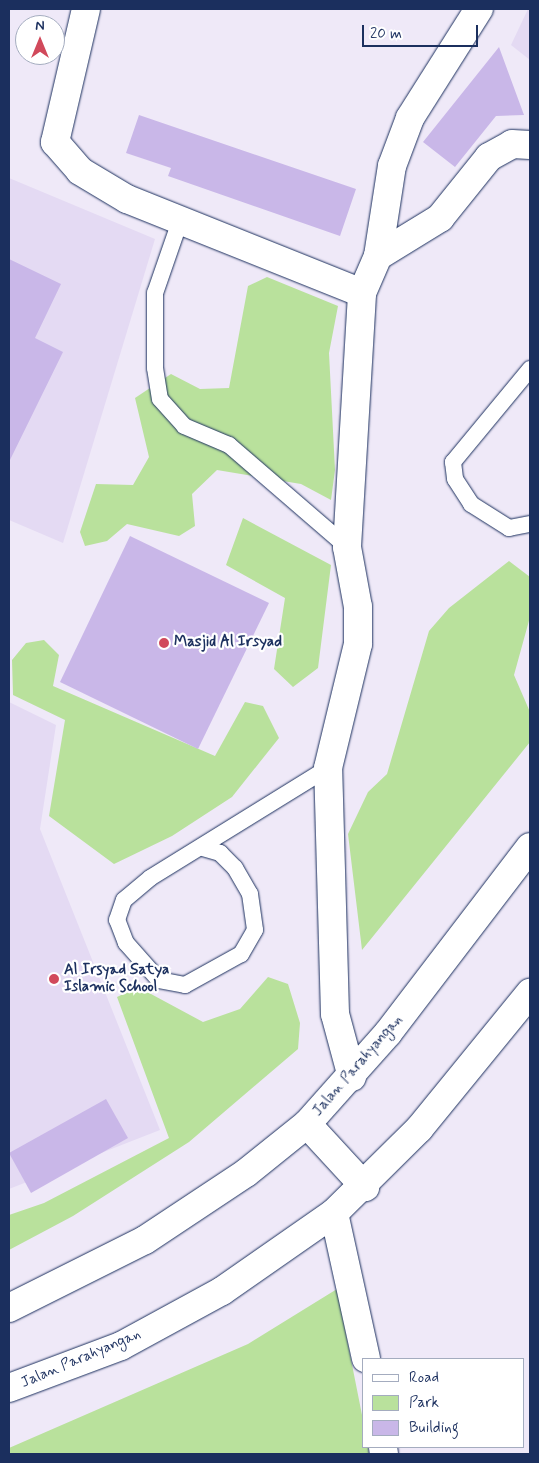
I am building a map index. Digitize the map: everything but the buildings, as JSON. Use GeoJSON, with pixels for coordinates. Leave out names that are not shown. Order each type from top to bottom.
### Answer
{"type":"FeatureCollection","features":[{"type":"Feature","properties":{"kind":"street"},"geometry":{"type":"LineString","coordinates":[[86,9],[55,142],[80,171],[127,199],[362,293]]}},
{"type":"Feature","properties":{"kind":"street"},"geometry":{"type":"LineString","coordinates":[[352,1077],[335,1014],[328,768],[358,644],[358,606],[347,547],[362,293],[378,256],[392,166],[410,118],[479,9]]}},
{"type":"Feature","properties":{"kind":"street"},"geometry":{"type":"LineString","coordinates":[[378,256],[440,218],[489,157],[512,144],[530,145]]}},
{"type":"Feature","properties":{"kind":"street","name":"Jalan Parahyangan"},"geometry":{"type":"LineString","coordinates":[[9,1308],[145,1240],[246,1173],[307,1124],[352,1077],[530,848]]}},
{"type":"Feature","properties":{"kind":"street","name":"Jalan Parahyangan"},"geometry":{"type":"LineString","coordinates":[[9,1388],[121,1346],[222,1290],[334,1213],[365,1187],[419,1129],[530,993]]}},
{"type":"Feature","properties":{"kind":"street"},"geometry":{"type":"LineString","coordinates":[[307,1124],[365,1187]]}},
{"type":"Feature","properties":{"kind":"street"},"geometry":{"type":"LineString","coordinates":[[334,1213],[366,1358]]}},
{"type":"Feature","properties":{"kind":"lane"},"geometry":{"type":"LineString","coordinates":[[180,221],[155,293],[155,368],[160,400],[184,426],[229,445],[347,547]]}},
{"type":"Feature","properties":{"kind":"lane"},"geometry":{"type":"LineString","coordinates":[[530,369],[453,462],[455,479],[471,504],[509,528],[530,524]]}},
{"type":"Feature","properties":{"kind":"lane"},"geometry":{"type":"LineString","coordinates":[[203,848],[220,853],[235,868],[250,894],[255,930],[241,954],[185,985],[158,980],[126,943],[117,920],[124,900],[150,878],[203,848],[328,768]]}},
{"type":"Feature","properties":{"kind":"shaded area"},"geometry":{"type":"Polygon","coordinates":[[[528,9],[530,9],[530,60],[511,45],[528,9]]]}},
{"type":"Feature","properties":{"kind":"shaded area"},"geometry":{"type":"Polygon","coordinates":[[[9,178],[155,239],[63,543],[9,520],[9,178]]]}},
{"type":"Feature","properties":{"kind":"shaded area","name":"Al Irsyad Satya Islamic School"},"geometry":{"type":"Polygon","coordinates":[[[9,702],[56,725],[40,829],[160,1130],[9,1189],[9,702]]]}},
{"type":"Feature","properties":{"kind":"green space"},"geometry":{"type":"Polygon","coordinates":[[[267,277],[338,306],[329,353],[335,470],[331,500],[301,484],[217,470],[192,494],[195,526],[179,536],[127,524],[107,541],[85,546],[80,532],[96,484],[133,485],[149,457],[135,398],[171,374],[200,389],[229,388],[248,286],[267,277]]]}},
{"type":"Feature","properties":{"kind":"green space"},"geometry":{"type":"Polygon","coordinates":[[[243,518],[331,565],[318,668],[293,687],[274,669],[285,598],[226,565],[243,518]]]}},
{"type":"Feature","properties":{"kind":"green space"},"geometry":{"type":"Polygon","coordinates":[[[509,561],[530,577],[530,617],[514,675],[530,712],[530,742],[362,950],[348,834],[368,792],[387,774],[429,631],[449,608],[509,561]]]}},
{"type":"Feature","properties":{"kind":"green space"},"geometry":{"type":"Polygon","coordinates":[[[44,640],[59,655],[53,686],[215,756],[245,702],[263,706],[279,738],[232,797],[172,836],[114,864],[49,816],[65,720],[13,695],[12,660],[26,643],[44,640]]]}},
{"type":"Feature","properties":{"kind":"green space"},"geometry":{"type":"Polygon","coordinates":[[[268,977],[288,984],[300,1023],[298,1049],[189,1142],[73,1216],[9,1250],[9,1215],[44,1203],[169,1138],[117,997],[138,987],[203,1022],[240,1009],[268,977]]]}},
{"type":"Feature","properties":{"kind":"green space"},"geometry":{"type":"Polygon","coordinates":[[[337,1289],[362,1415],[362,1448],[368,1448],[369,1454],[9,1454],[9,1448],[248,1344],[337,1289]]]}},
{"type":"Feature","properties":{"kind":"place","name":"Masjid Al Irsyad"},"geometry":{"type":"Point","coordinates":[164,643]}},
{"type":"Feature","properties":{"kind":"place","name":"Al Irsyad Satya Islamic School"},"geometry":{"type":"Point","coordinates":[54,979]}}]}
